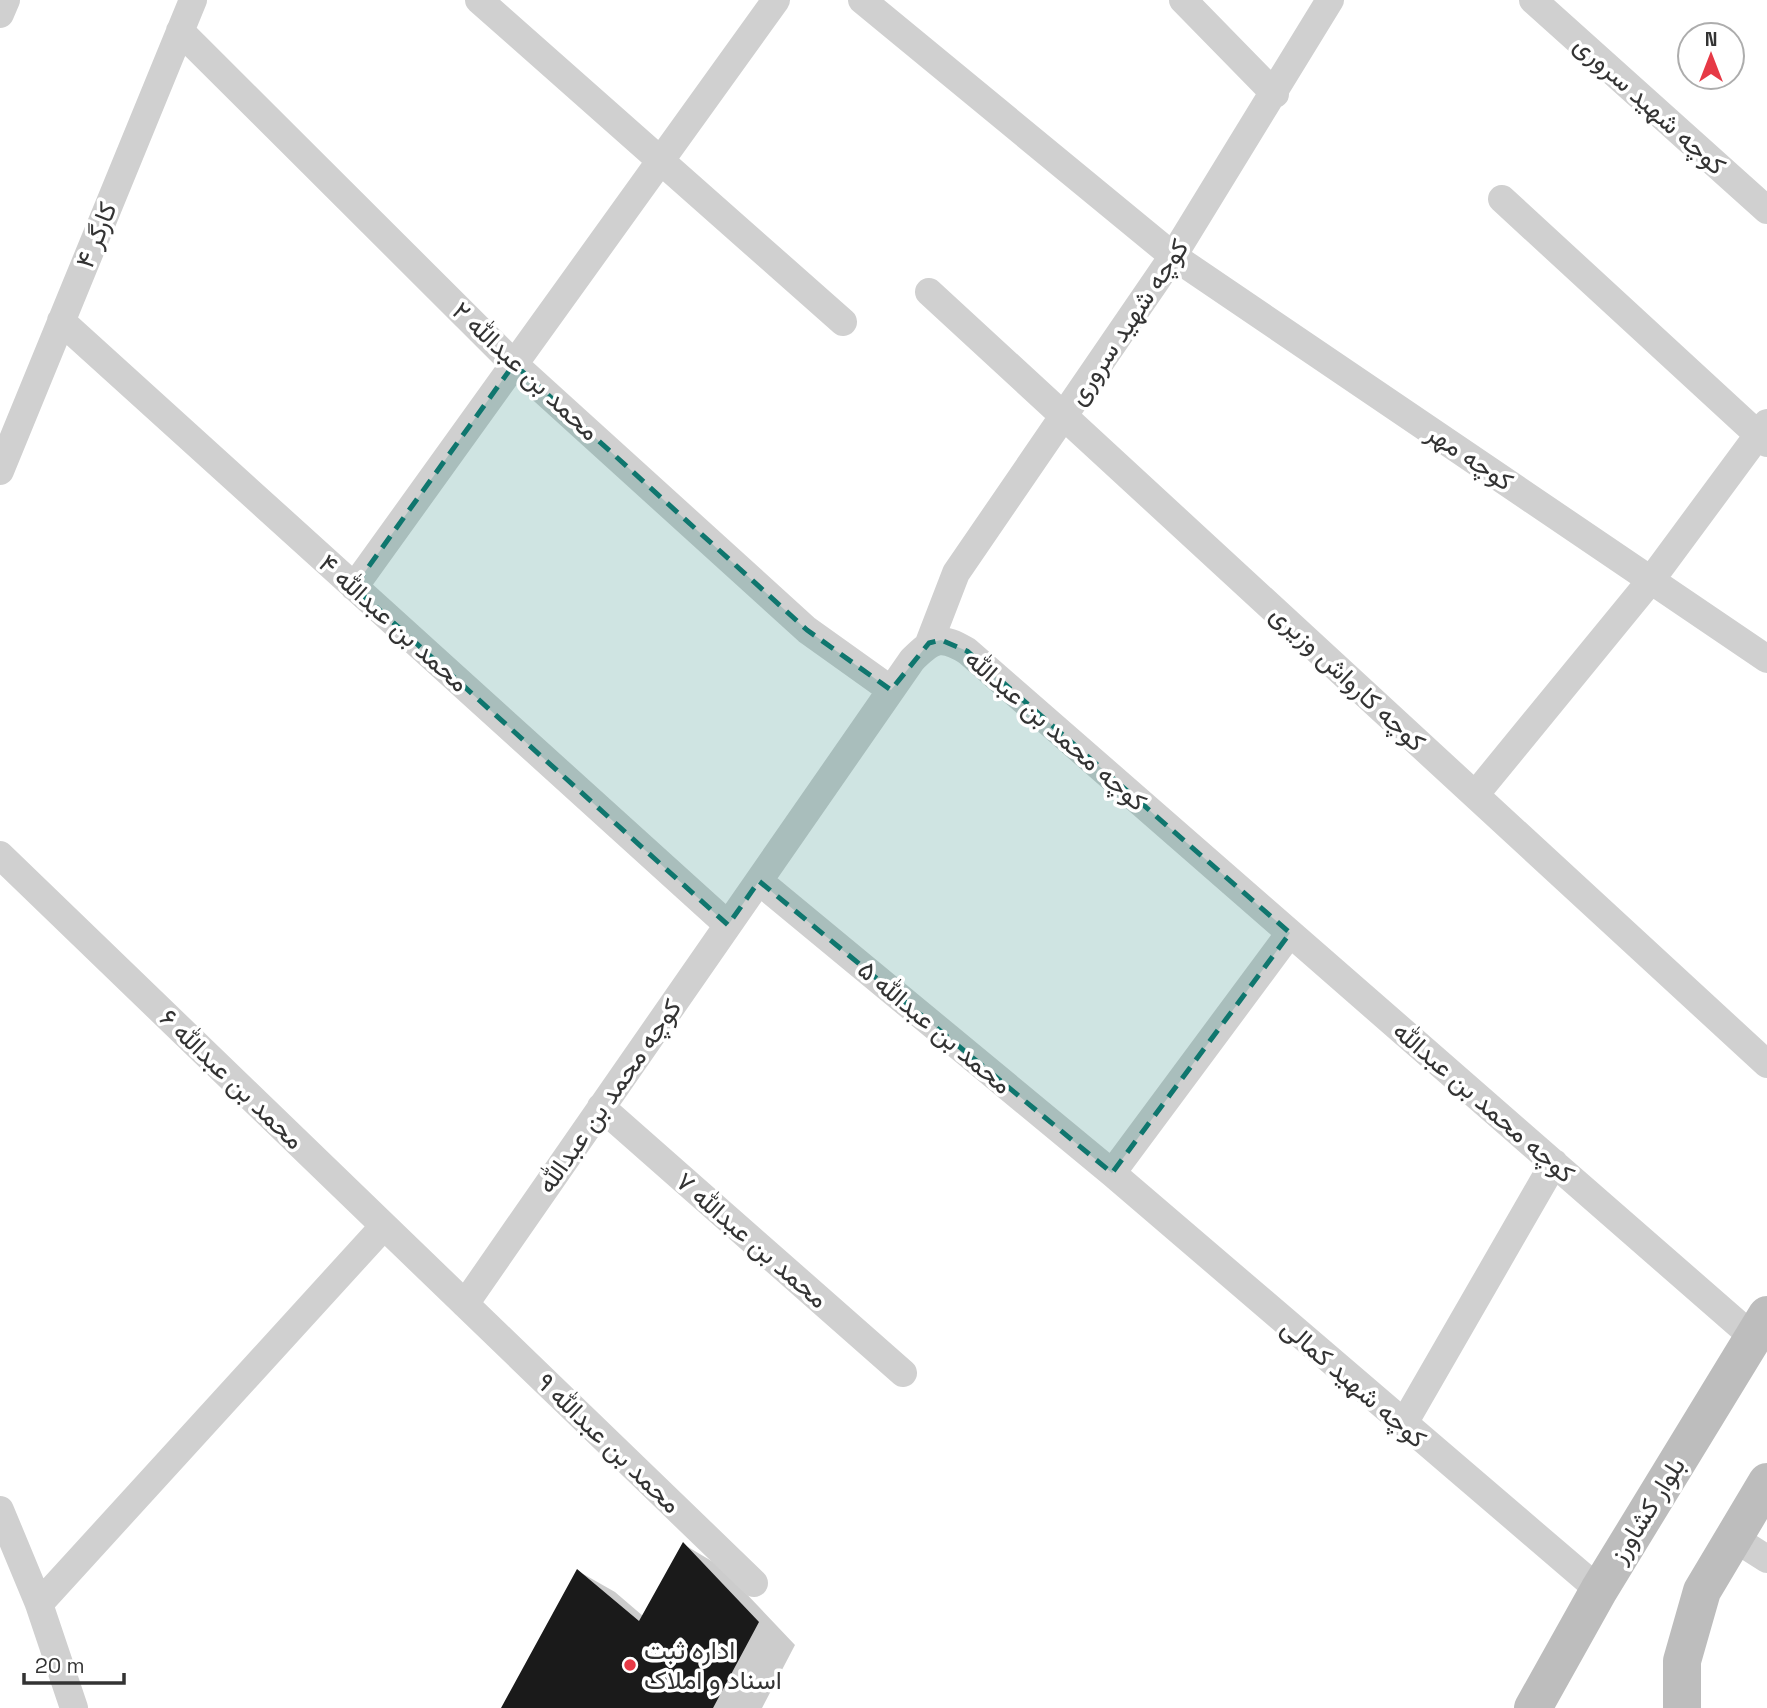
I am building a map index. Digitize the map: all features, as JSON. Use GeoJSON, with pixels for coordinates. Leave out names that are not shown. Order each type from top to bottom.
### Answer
{"type":"FeatureCollection","features":[{"type":"Feature","properties":{"kind":"main road","name":"بلوار کشاورز"},"geometry":{"type":"LineString","coordinates":[[1533,1708],[1598,1590],[1760,1326]]}},
{"type":"Feature","properties":{"kind":"main road"},"geometry":{"type":"LineString","coordinates":[[1682,1708],[1682,1661],[1702,1591],[1767,1482]]}},
{"type":"Feature","properties":{"kind":"street"},"geometry":{"type":"LineString","coordinates":[[0,14],[6,0]]}},
{"type":"Feature","properties":{"kind":"street","name":"کارگر ۴"},"geometry":{"type":"LineString","coordinates":[[0,471],[193,0]]}},
{"type":"Feature","properties":{"kind":"street"},"geometry":{"type":"LineString","coordinates":[[479,0],[843,322]]}},
{"type":"Feature","properties":{"kind":"street"},"geometry":{"type":"LineString","coordinates":[[354,587],[776,0]]}},
{"type":"Feature","properties":{"kind":"street","name":"کوچه مهر"},"geometry":{"type":"LineString","coordinates":[[862,0],[1173,256],[1767,659]]}},
{"type":"Feature","properties":{"kind":"street"},"geometry":{"type":"LineString","coordinates":[[1183,0],[1275,94]]}},
{"type":"Feature","properties":{"kind":"street","name":"کوچه شهید سروری"},"geometry":{"type":"LineString","coordinates":[[929,643],[956,573],[986,524],[1065,417],[1173,256],[1275,94],[1330,0]]}},
{"type":"Feature","properties":{"kind":"street","name":"کوچه شهید سروری"},"geometry":{"type":"LineString","coordinates":[[1533,0],[1767,210]]}},
{"type":"Feature","properties":{"kind":"street","name":"محمد بن عبدالله ۲"},"geometry":{"type":"LineString","coordinates":[[180,31],[514,364],[807,630],[891,690]]}},
{"type":"Feature","properties":{"kind":"street"},"geometry":{"type":"LineString","coordinates":[[1475,795],[1651,580],[1764,434],[1502,199]]}},
{"type":"Feature","properties":{"kind":"street","name":"کوچه کارواش وزیری"},"geometry":{"type":"LineString","coordinates":[[929,292],[1767,1064]]}},
{"type":"Feature","properties":{"kind":"street","name":"محمد بن عبدالله ۴"},"geometry":{"type":"LineString","coordinates":[[61,321],[728,925]]}},
{"type":"Feature","properties":{"kind":"street","name":"کوچه محمد بن عبدالله"},"geometry":{"type":"LineString","coordinates":[[465,1304],[912,660],[929,643],[942,640],[967,651],[1554,1163],[1760,1326]]}},
{"type":"Feature","properties":{"kind":"street","name":"محمد بن عبدالله ۶"},"geometry":{"type":"LineString","coordinates":[[0,855],[465,1304]]}},
{"type":"Feature","properties":{"kind":"street","name":"محمد بن عبدالله ۵"},"geometry":{"type":"LineString","coordinates":[[758,881],[1112,1173]]}},
{"type":"Feature","properties":{"kind":"street"},"geometry":{"type":"LineString","coordinates":[[1112,1173],[1290,933]]}},
{"type":"Feature","properties":{"kind":"street","name":"محمد بن عبدالله ۷"},"geometry":{"type":"LineString","coordinates":[[601,1107],[903,1373]]}},
{"type":"Feature","properties":{"kind":"street"},"geometry":{"type":"LineString","coordinates":[[1403,1425],[1554,1163]]}},
{"type":"Feature","properties":{"kind":"street","name":"کوچه شهید کمالی"},"geometry":{"type":"LineString","coordinates":[[1112,1173],[1598,1590]]}},
{"type":"Feature","properties":{"kind":"street"},"geometry":{"type":"LineString","coordinates":[[39,1604],[384,1226]]}},
{"type":"Feature","properties":{"kind":"street","name":"محمد بن عبدالله ۹"},"geometry":{"type":"LineString","coordinates":[[465,1304],[754,1583]]}},
{"type":"Feature","properties":{"kind":"street"},"geometry":{"type":"LineString","coordinates":[[0,1510],[39,1604],[74,1708]]}},
{"type":"Feature","properties":{"kind":"street"},"geometry":{"type":"LineString","coordinates":[[1734,1538],[1767,1559]]}},
{"type":"Feature","properties":{"kind":"highlighted area"},"geometry":{"type":"Polygon","coordinates":[[[514,364],[807,630],[891,690],[929,643],[941,640],[967,651],[1290,933],[1112,1173],[759,881],[728,925],[354,587],[514,364]]]}},
{"type":"Feature","properties":{"kind":"building","name":"اداره ثبت اسناد و املاک"},"geometry":{"type":"Polygon","coordinates":[[[683,1542],[759,1622],[713,1708],[501,1708],[577,1569],[639,1621],[683,1542]]]}},
{"type":"Feature","properties":{"kind":"place","name":"اداره ثبت اسناد و املاک"},"geometry":{"type":"Point","coordinates":[630,1665]}}]}
